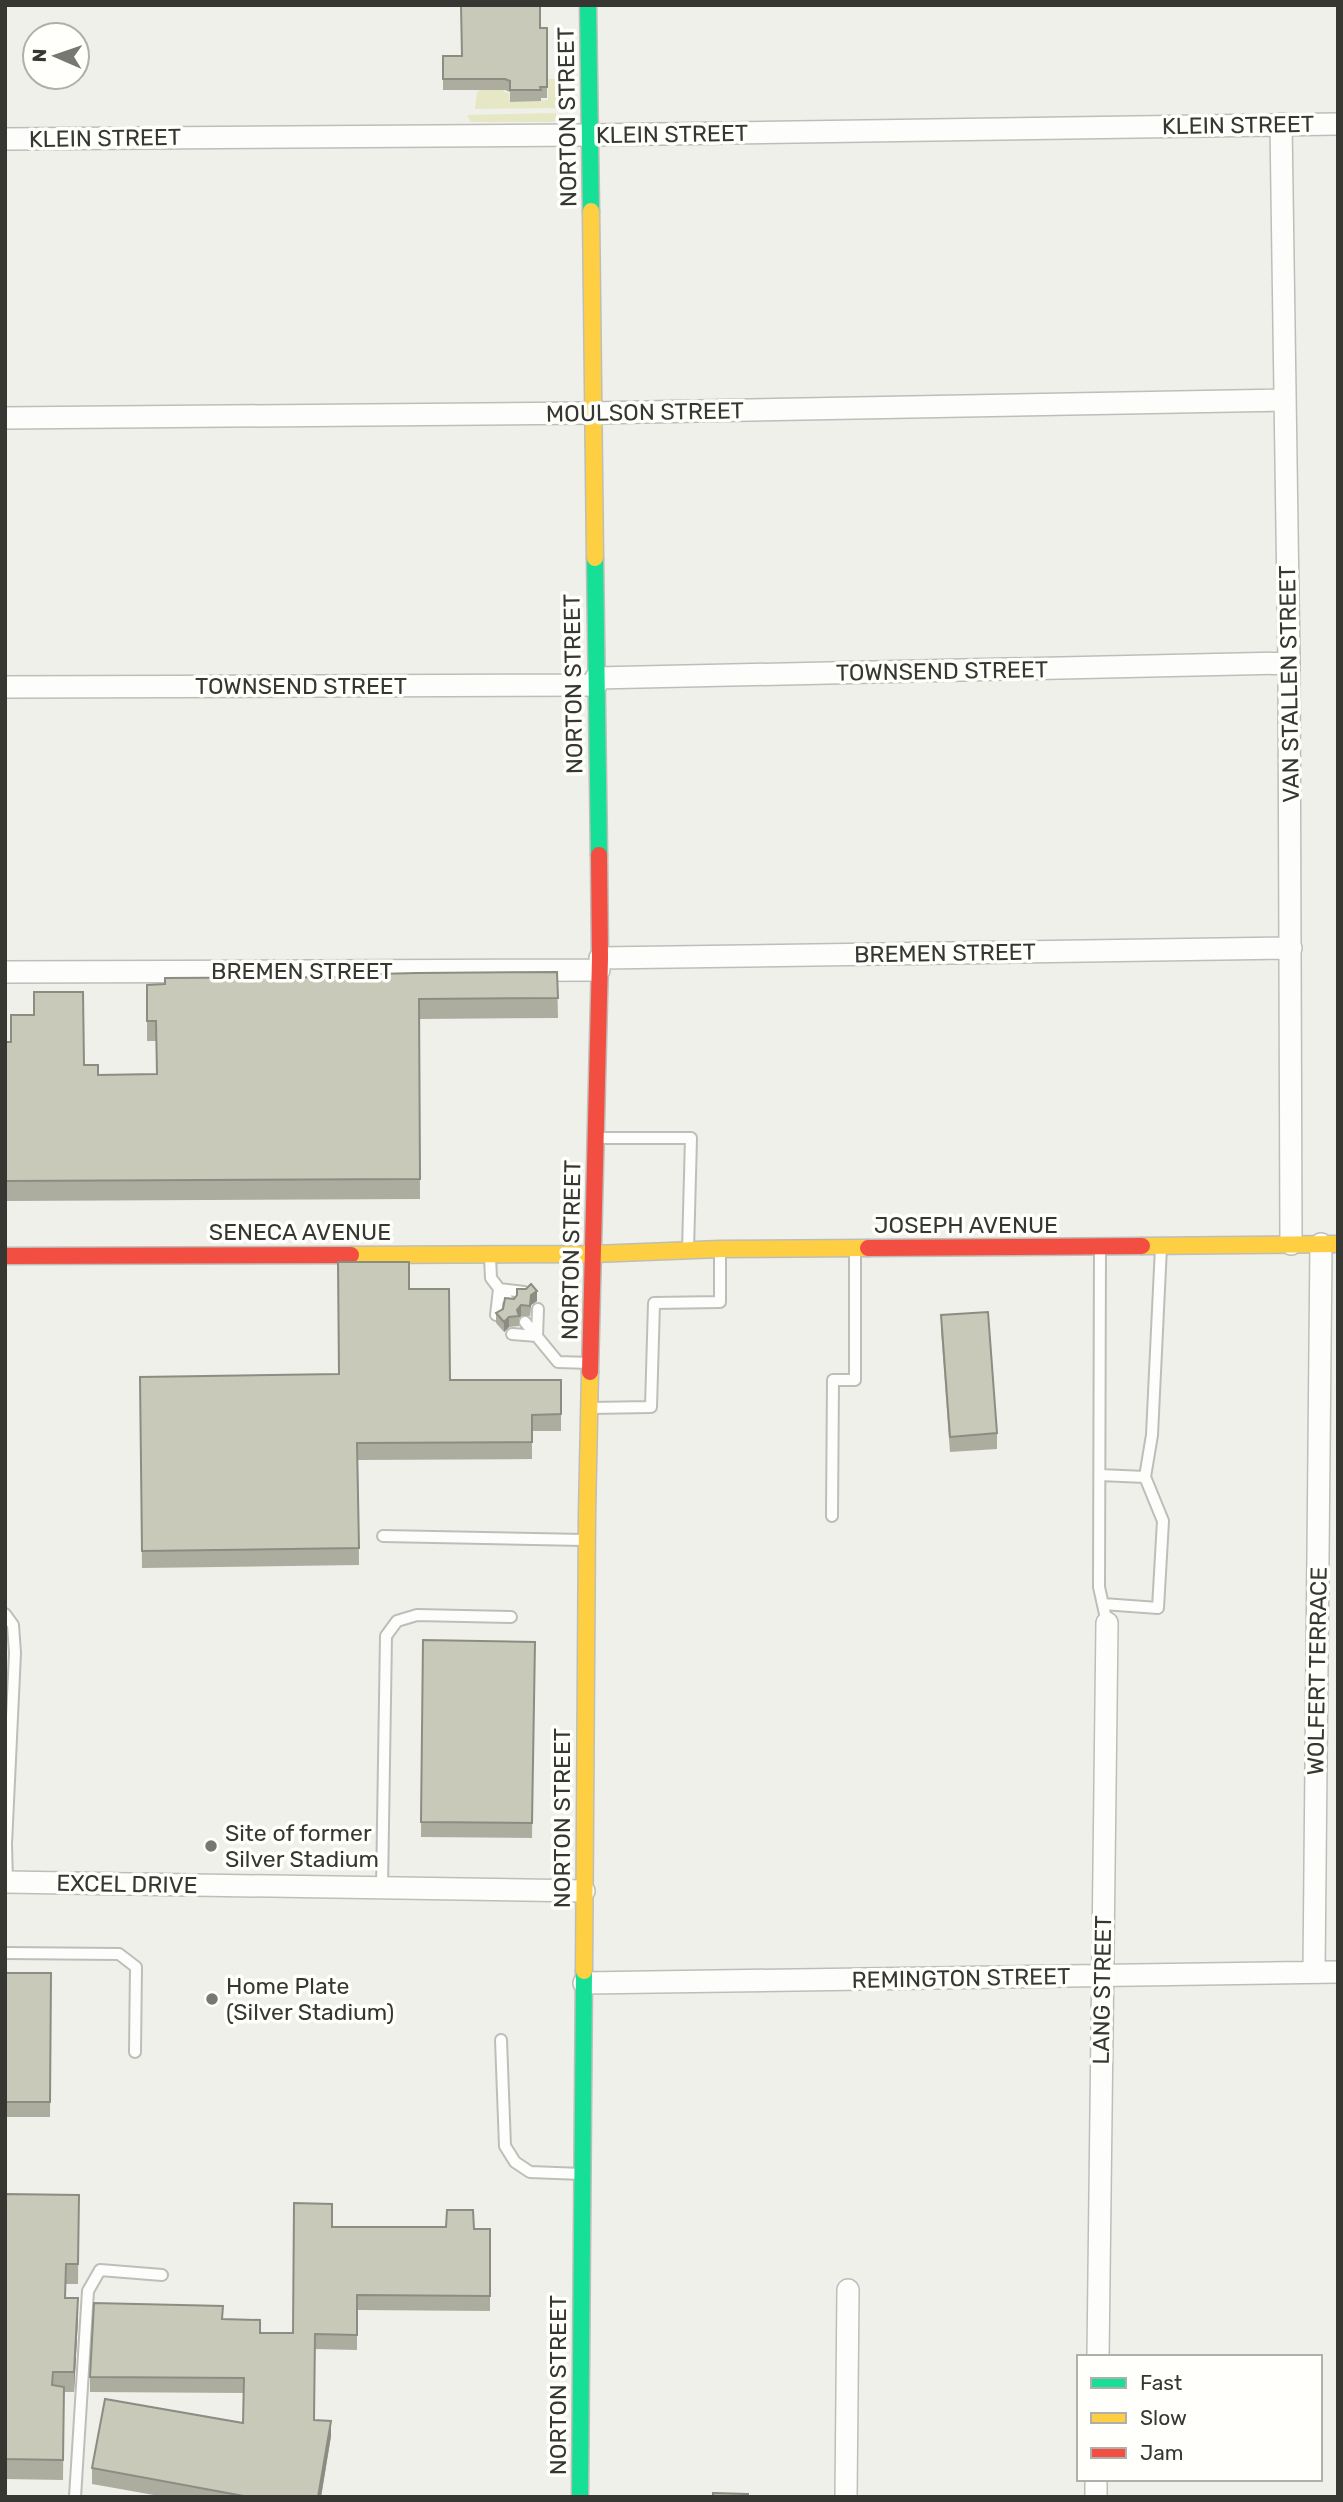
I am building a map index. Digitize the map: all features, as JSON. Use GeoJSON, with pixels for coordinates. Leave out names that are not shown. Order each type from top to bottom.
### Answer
{"type":"FeatureCollection","features":[{"type":"Feature","properties":{"kind":"main road","name":"NORTON STREET"},"geometry":{"type":"LineString","coordinates":[[580,2497],[587,1540],[600,964],[588,5]]}},
{"type":"Feature","properties":{"kind":"main road","name":"JOSEPH AVENUE"},"geometry":{"type":"LineString","coordinates":[[594,1254],[720,1249],[1329,1244]]}},
{"type":"Feature","properties":{"kind":"main road","name":"SENECA AVENUE"},"geometry":{"type":"LineString","coordinates":[[5,1256],[594,1254]]}},
{"type":"Feature","properties":{"kind":"street","name":"VAN STALLEN STREET"},"geometry":{"type":"LineString","coordinates":[[1281,124],[1289,663],[1290,1244]]}},
{"type":"Feature","properties":{"kind":"street","name":"KLEIN STREET"},"geometry":{"type":"LineString","coordinates":[[5,139],[590,135],[1338,124]]}},
{"type":"Feature","properties":{"kind":"street","name":"MOULSON STREET"},"geometry":{"type":"LineString","coordinates":[[5,418],[592,414],[1285,400]]}},
{"type":"Feature","properties":{"kind":"street","name":"TOWNSEND STREET"},"geometry":{"type":"LineString","coordinates":[[5,687],[596,681],[1289,663]]}},
{"type":"Feature","properties":{"kind":"street","name":"BREMEN STREET"},"geometry":{"type":"LineString","coordinates":[[5,972],[600,964],[1291,948]]}},
{"type":"Feature","properties":{"kind":"street","name":"WOLFERT TERRACE"},"geometry":{"type":"LineString","coordinates":[[1314,1972],[1329,1244]]}},
{"type":"Feature","properties":{"kind":"street","name":"LANG STREET"},"geometry":{"type":"LineString","coordinates":[[1098,2355],[1105,1614]]}},
{"type":"Feature","properties":{"kind":"street","name":"EXCEL DRIVE"},"geometry":{"type":"LineString","coordinates":[[6,1882],[584,1891]]}},
{"type":"Feature","properties":{"kind":"street","name":"REMINGTON STREET"},"geometry":{"type":"LineString","coordinates":[[584,1983],[1338,1972]]}},
{"type":"Feature","properties":{"kind":"street"},"geometry":{"type":"LineString","coordinates":[[846,2497],[848,2290]]}},
{"type":"Feature","properties":{"kind":"lane"},"geometry":{"type":"LineString","coordinates":[[596,1138],[691,1138],[688,1250]]}},
{"type":"Feature","properties":{"kind":"lane"},"geometry":{"type":"LineString","coordinates":[[1100,1247],[1100,1587],[1105,1614],[1158,1608],[1163,1521],[1144,1476],[1152,1435],[1161,1246]]}},
{"type":"Feature","properties":{"kind":"lane"},"geometry":{"type":"LineString","coordinates":[[832,1516],[833,1380],[855,1380],[855,1248]]}},
{"type":"Feature","properties":{"kind":"lane"},"geometry":{"type":"LineString","coordinates":[[590,1408],[651,1406],[654,1303],[720,1302],[720,1249]]}},
{"type":"Feature","properties":{"kind":"lane"},"geometry":{"type":"LineString","coordinates":[[490,1254],[491,1278],[510,1303]]}},
{"type":"Feature","properties":{"kind":"lane"},"geometry":{"type":"LineString","coordinates":[[499,1289],[524,1292]]}},
{"type":"Feature","properties":{"kind":"lane"},"geometry":{"type":"LineString","coordinates":[[496,1315],[499,1289]]}},
{"type":"Feature","properties":{"kind":"lane"},"geometry":{"type":"LineString","coordinates":[[537,1336],[538,1310]]}},
{"type":"Feature","properties":{"kind":"lane"},"geometry":{"type":"LineString","coordinates":[[525,1322],[558,1362],[591,1363]]}},
{"type":"Feature","properties":{"kind":"lane"},"geometry":{"type":"LineString","coordinates":[[512,1334],[537,1336]]}},
{"type":"Feature","properties":{"kind":"lane"},"geometry":{"type":"LineString","coordinates":[[1100,1475],[1144,1476]]}},
{"type":"Feature","properties":{"kind":"lane"},"geometry":{"type":"LineString","coordinates":[[383,1536],[587,1540]]}},
{"type":"Feature","properties":{"kind":"lane"},"geometry":{"type":"LineString","coordinates":[[5,1614],[13,1625],[15,1653],[6,1882]]}},
{"type":"Feature","properties":{"kind":"lane"},"geometry":{"type":"LineString","coordinates":[[382,1888],[386,1636],[397,1621],[417,1615],[511,1618]]}},
{"type":"Feature","properties":{"kind":"lane"},"geometry":{"type":"LineString","coordinates":[[5,1953],[120,1954],[136,1967],[135,2052]]}},
{"type":"Feature","properties":{"kind":"lane"},"geometry":{"type":"LineString","coordinates":[[500,2040],[505,2146],[515,2162],[530,2172],[582,2174]]}},
{"type":"Feature","properties":{"kind":"lane"},"geometry":{"type":"LineString","coordinates":[[75,2497],[88,2291],[100,2270],[162,2275]]}},
{"type":"Feature","properties":{"kind":"green space"},"geometry":{"type":"Polygon","coordinates":[[[504,73],[504,92],[509,93],[510,102],[548,100],[548,79],[560,79],[560,108],[475,109],[477,92],[482,83],[504,73]]]}},
{"type":"Feature","properties":{"kind":"green space"},"geometry":{"type":"Polygon","coordinates":[[[556,113],[556,121],[551,122],[471,122],[467,115],[556,113]]]}},
{"type":"Feature","properties":{"kind":"building"},"geometry":{"type":"Polygon","coordinates":[[[461,5],[540,5],[540,28],[547,28],[547,87],[540,87],[541,90],[510,90],[510,81],[505,79],[443,79],[443,56],[462,56],[461,5]]]}},
{"type":"Feature","properties":{"kind":"building"},"geometry":{"type":"Polygon","coordinates":[[[557,972],[558,998],[419,999],[420,1179],[5,1181],[5,1042],[11,1042],[11,1015],[34,1015],[34,992],[83,992],[84,1065],[98,1065],[98,1075],[157,1074],[156,1021],[147,1021],[147,985],[165,984],[165,978],[376,977],[376,974],[557,972]]]}},
{"type":"Feature","properties":{"kind":"building"},"geometry":{"type":"Polygon","coordinates":[[[338,1262],[409,1262],[409,1289],[449,1289],[450,1380],[561,1380],[561,1414],[532,1415],[532,1442],[357,1443],[359,1548],[142,1551],[140,1377],[339,1374],[338,1262]]]}},
{"type":"Feature","properties":{"kind":"building"},"geometry":{"type":"Polygon","coordinates":[[[531,1284],[537,1291],[531,1295],[530,1306],[521,1305],[517,1310],[519,1316],[509,1317],[504,1322],[496,1313],[503,1309],[505,1298],[514,1299],[517,1289],[526,1289],[531,1284]]]}},
{"type":"Feature","properties":{"kind":"building"},"geometry":{"type":"Polygon","coordinates":[[[988,1312],[997,1433],[950,1437],[941,1315],[988,1312]]]}},
{"type":"Feature","properties":{"kind":"building"},"geometry":{"type":"Polygon","coordinates":[[[423,1640],[535,1642],[532,1823],[421,1822],[423,1640]]]}},
{"type":"Feature","properties":{"kind":"building"},"geometry":{"type":"Polygon","coordinates":[[[5,1973],[51,1973],[50,2102],[5,2102],[5,1973]]]}},
{"type":"Feature","properties":{"kind":"building"},"geometry":{"type":"Polygon","coordinates":[[[5,2194],[79,2195],[78,2264],[66,2264],[65,2298],[78,2298],[74,2372],[53,2372],[52,2385],[64,2387],[63,2460],[5,2459],[5,2194]]]}},
{"type":"Feature","properties":{"kind":"building"},"geometry":{"type":"Polygon","coordinates":[[[294,2203],[332,2204],[332,2227],[446,2227],[447,2210],[473,2210],[474,2229],[490,2229],[490,2296],[357,2295],[357,2335],[315,2334],[314,2420],[331,2421],[318,2497],[249,2497],[92,2468],[105,2399],[243,2423],[244,2378],[90,2377],[94,2303],[223,2306],[222,2319],[260,2320],[260,2333],[293,2333],[294,2203]]]}},
{"type":"Feature","properties":{"kind":"building"},"geometry":{"type":"Polygon","coordinates":[[[713,2493],[748,2494],[748,2497],[713,2497],[713,2493]]]}},
{"type":"Feature","properties":{"kind":"traffic: fast"},"geometry":{"type":"LineString","coordinates":[[588,5],[591,211]]}},
{"type":"Feature","properties":{"kind":"traffic: fast"},"geometry":{"type":"LineString","coordinates":[[595,558],[599,855]]}},
{"type":"Feature","properties":{"kind":"traffic: fast"},"geometry":{"type":"LineString","coordinates":[[580,2497],[584,1971]]}},
{"type":"Feature","properties":{"kind":"traffic: slow"},"geometry":{"type":"LineString","coordinates":[[591,211],[595,558]]}},
{"type":"Feature","properties":{"kind":"traffic: slow"},"geometry":{"type":"LineString","coordinates":[[1142,1246],[1338,1244]]}},
{"type":"Feature","properties":{"kind":"traffic: slow"},"geometry":{"type":"LineString","coordinates":[[351,1255],[594,1254],[720,1249],[868,1248]]}},
{"type":"Feature","properties":{"kind":"traffic: slow"},"geometry":{"type":"LineString","coordinates":[[584,1971],[590,1372]]}},
{"type":"Feature","properties":{"kind":"traffic: jam"},"geometry":{"type":"LineString","coordinates":[[590,1372],[600,958],[599,855]]}},
{"type":"Feature","properties":{"kind":"traffic: jam"},"geometry":{"type":"LineString","coordinates":[[868,1248],[1142,1246]]}},
{"type":"Feature","properties":{"kind":"traffic: jam"},"geometry":{"type":"LineString","coordinates":[[5,1256],[351,1255]]}},
{"type":"Feature","properties":{"kind":"place","name":"Site of former Silver Stadium"},"geometry":{"type":"Point","coordinates":[211,1846]}},
{"type":"Feature","properties":{"kind":"place","name":"Home Plate (Silver Stadium)"},"geometry":{"type":"Point","coordinates":[212,1999]}}]}
